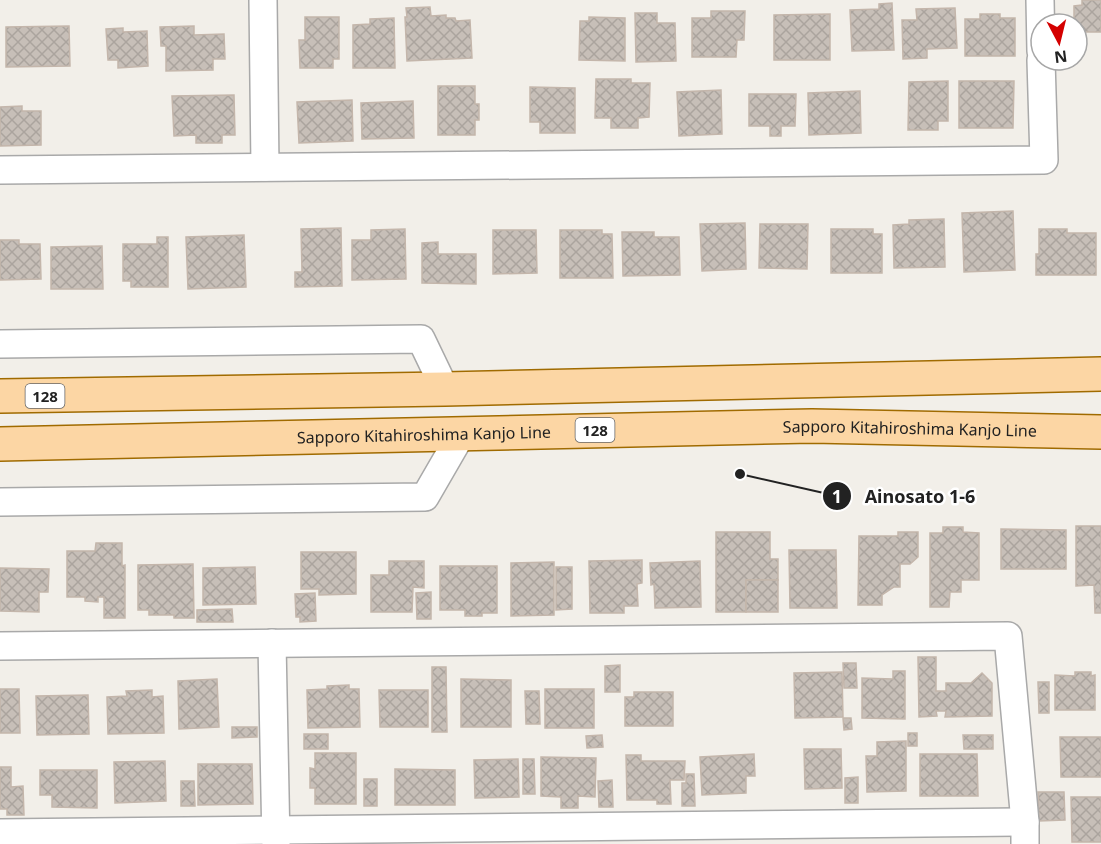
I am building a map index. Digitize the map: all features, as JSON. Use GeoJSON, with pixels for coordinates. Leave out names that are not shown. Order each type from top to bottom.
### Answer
{"type":"FeatureCollection","features":[{"type":"Feature","properties":{"kind":"main road","name":"128"},"geometry":{"type":"LineString","coordinates":[[0,396],[445,389],[1101,374]]}},
{"type":"Feature","properties":{"kind":"main road","name":"Sapporo Kitahiroshima Kanjo Line"},"geometry":{"type":"LineString","coordinates":[[0,444],[812,426],[1101,432]]}},
{"type":"Feature","properties":{"kind":"street"},"geometry":{"type":"LineString","coordinates":[[262,0],[265,167]]}},
{"type":"Feature","properties":{"kind":"street"},"geometry":{"type":"LineString","coordinates":[[0,170],[1044,160],[1041,72]]}},
{"type":"Feature","properties":{"kind":"street"},"geometry":{"type":"LineString","coordinates":[[0,344],[421,339],[445,389]]}},
{"type":"Feature","properties":{"kind":"street"},"geometry":{"type":"LineString","coordinates":[[0,502],[425,497],[462,433]]}},
{"type":"Feature","properties":{"kind":"street"},"geometry":{"type":"LineString","coordinates":[[0,646],[1008,636],[1025,833],[276,837],[0,832]]}},
{"type":"Feature","properties":{"kind":"street"},"geometry":{"type":"LineString","coordinates":[[272,643],[276,837]]}},
{"type":"Feature","properties":{"kind":"building"},"geometry":{"type":"Polygon","coordinates":[[[1082,0],[1101,0],[1101,32],[1089,32],[1089,12],[1074,12],[1074,6],[1082,5],[1082,0]]]}},
{"type":"Feature","properties":{"kind":"building"},"geometry":{"type":"Polygon","coordinates":[[[892,3],[894,50],[852,51],[850,10],[879,9],[879,4],[892,3]]]}},
{"type":"Feature","properties":{"kind":"building"},"geometry":{"type":"Polygon","coordinates":[[[430,7],[431,16],[446,15],[446,18],[455,18],[456,21],[470,20],[472,58],[407,61],[406,8],[430,7]]]}},
{"type":"Feature","properties":{"kind":"building"},"geometry":{"type":"Polygon","coordinates":[[[955,8],[957,48],[927,49],[927,58],[903,59],[902,20],[917,20],[916,9],[955,8]]]}},
{"type":"Feature","properties":{"kind":"building"},"geometry":{"type":"Polygon","coordinates":[[[711,11],[745,11],[744,40],[737,40],[736,57],[692,57],[692,18],[711,18],[711,11]]]}},
{"type":"Feature","properties":{"kind":"building"},"geometry":{"type":"Polygon","coordinates":[[[635,13],[657,13],[657,23],[675,23],[676,61],[636,62],[635,13]]]}},
{"type":"Feature","properties":{"kind":"building"},"geometry":{"type":"Polygon","coordinates":[[[830,14],[830,60],[774,60],[774,15],[830,14]]]}},
{"type":"Feature","properties":{"kind":"building"},"geometry":{"type":"Polygon","coordinates":[[[980,14],[1000,14],[1000,18],[1015,18],[1015,56],[965,56],[965,19],[980,19],[980,14]]]}},
{"type":"Feature","properties":{"kind":"building"},"geometry":{"type":"Polygon","coordinates":[[[305,17],[339,17],[339,59],[333,59],[333,68],[300,68],[299,40],[305,40],[305,17]]]}},
{"type":"Feature","properties":{"kind":"building"},"geometry":{"type":"Polygon","coordinates":[[[589,17],[625,18],[625,61],[579,60],[580,21],[589,21],[589,17]]]}},
{"type":"Feature","properties":{"kind":"building"},"geometry":{"type":"Polygon","coordinates":[[[394,18],[395,68],[353,68],[353,25],[370,24],[370,19],[394,18]]]}},
{"type":"Feature","properties":{"kind":"building"},"geometry":{"type":"Polygon","coordinates":[[[69,26],[70,66],[6,67],[6,27],[69,26]]]}},
{"type":"Feature","properties":{"kind":"building"},"geometry":{"type":"Polygon","coordinates":[[[194,26],[194,35],[224,34],[225,59],[213,59],[213,70],[166,71],[166,46],[161,46],[160,27],[194,26]]]}},
{"type":"Feature","properties":{"kind":"building"},"geometry":{"type":"Polygon","coordinates":[[[123,28],[123,32],[147,31],[148,66],[118,68],[118,60],[108,60],[106,29],[123,28]]]}},
{"type":"Feature","properties":{"kind":"building"},"geometry":{"type":"Polygon","coordinates":[[[596,79],[631,79],[631,83],[650,83],[649,117],[638,118],[638,128],[611,128],[611,118],[595,118],[596,79]]]}},
{"type":"Feature","properties":{"kind":"building"},"geometry":{"type":"Polygon","coordinates":[[[948,81],[948,121],[938,121],[938,130],[908,130],[909,82],[948,81]]]}},
{"type":"Feature","properties":{"kind":"building"},"geometry":{"type":"Polygon","coordinates":[[[959,81],[1014,81],[1013,128],[959,128],[959,81]]]}},
{"type":"Feature","properties":{"kind":"building"},"geometry":{"type":"Polygon","coordinates":[[[438,86],[475,86],[475,104],[479,104],[479,120],[475,120],[475,135],[438,135],[438,86]]]}},
{"type":"Feature","properties":{"kind":"building"},"geometry":{"type":"Polygon","coordinates":[[[530,87],[575,88],[575,133],[540,133],[540,122],[530,122],[530,87]]]}},
{"type":"Feature","properties":{"kind":"building"},"geometry":{"type":"Polygon","coordinates":[[[721,90],[722,134],[679,136],[677,92],[721,90]]]}},
{"type":"Feature","properties":{"kind":"building"},"geometry":{"type":"Polygon","coordinates":[[[860,91],[861,133],[809,135],[808,93],[860,91]]]}},
{"type":"Feature","properties":{"kind":"building"},"geometry":{"type":"Polygon","coordinates":[[[749,94],[796,94],[795,126],[781,126],[781,136],[770,136],[770,126],[749,126],[749,94]]]}},
{"type":"Feature","properties":{"kind":"building"},"geometry":{"type":"Polygon","coordinates":[[[234,95],[235,135],[222,135],[222,143],[196,143],[196,135],[174,136],[172,96],[234,95]]]}},
{"type":"Feature","properties":{"kind":"building"},"geometry":{"type":"Polygon","coordinates":[[[352,100],[353,141],[299,143],[297,102],[352,100]]]}},
{"type":"Feature","properties":{"kind":"building"},"geometry":{"type":"Polygon","coordinates":[[[413,101],[414,138],[362,139],[361,103],[413,101]]]}},
{"type":"Feature","properties":{"kind":"building"},"geometry":{"type":"Polygon","coordinates":[[[22,106],[22,111],[41,111],[41,145],[0,146],[0,107],[22,106]]]}},
{"type":"Feature","properties":{"kind":"building"},"geometry":{"type":"Polygon","coordinates":[[[1013,211],[1015,270],[964,272],[962,213],[1013,211]]]}},
{"type":"Feature","properties":{"kind":"building"},"geometry":{"type":"Polygon","coordinates":[[[944,219],[945,267],[894,268],[893,225],[909,224],[909,220],[944,219]]]}},
{"type":"Feature","properties":{"kind":"building"},"geometry":{"type":"Polygon","coordinates":[[[745,223],[746,269],[702,271],[700,224],[745,223]]]}},
{"type":"Feature","properties":{"kind":"building"},"geometry":{"type":"Polygon","coordinates":[[[760,224],[808,224],[807,269],[759,268],[760,224]]]}},
{"type":"Feature","properties":{"kind":"building"},"geometry":{"type":"Polygon","coordinates":[[[341,228],[342,286],[295,287],[295,272],[302,272],[301,229],[341,228]]]}},
{"type":"Feature","properties":{"kind":"building"},"geometry":{"type":"Polygon","coordinates":[[[405,229],[406,279],[352,280],[352,240],[371,240],[371,230],[405,229]]]}},
{"type":"Feature","properties":{"kind":"building"},"geometry":{"type":"Polygon","coordinates":[[[831,229],[873,229],[873,234],[882,234],[882,273],[831,273],[831,229]]]}},
{"type":"Feature","properties":{"kind":"building"},"geometry":{"type":"Polygon","coordinates":[[[1039,229],[1067,229],[1067,233],[1096,233],[1096,275],[1036,275],[1039,229]]]}},
{"type":"Feature","properties":{"kind":"building"},"geometry":{"type":"Polygon","coordinates":[[[493,230],[536,230],[537,273],[493,274],[493,230]]]}},
{"type":"Feature","properties":{"kind":"building"},"geometry":{"type":"Polygon","coordinates":[[[560,230],[602,230],[602,234],[612,234],[613,278],[560,278],[560,230]]]}},
{"type":"Feature","properties":{"kind":"building"},"geometry":{"type":"Polygon","coordinates":[[[622,232],[654,232],[654,237],[679,237],[680,275],[623,276],[622,232]]]}},
{"type":"Feature","properties":{"kind":"building"},"geometry":{"type":"Polygon","coordinates":[[[244,235],[246,287],[188,289],[186,237],[244,235]]]}},
{"type":"Feature","properties":{"kind":"building"},"geometry":{"type":"Polygon","coordinates":[[[157,237],[168,237],[168,287],[131,287],[131,281],[123,281],[123,244],[157,244],[157,237]]]}},
{"type":"Feature","properties":{"kind":"building"},"geometry":{"type":"Polygon","coordinates":[[[0,240],[19,240],[19,244],[40,244],[41,279],[0,280],[0,240]]]}},
{"type":"Feature","properties":{"kind":"building"},"geometry":{"type":"Polygon","coordinates":[[[438,242],[438,254],[476,254],[476,284],[422,283],[422,243],[438,242]]]}},
{"type":"Feature","properties":{"kind":"building"},"geometry":{"type":"Polygon","coordinates":[[[102,246],[103,289],[51,289],[51,247],[102,246]]]}},
{"type":"Feature","properties":{"kind":"building"},"geometry":{"type":"Polygon","coordinates":[[[1076,526],[1101,526],[1101,613],[1095,613],[1094,585],[1076,586],[1076,526]]]}},
{"type":"Feature","properties":{"kind":"building"},"geometry":{"type":"Polygon","coordinates":[[[943,527],[963,527],[963,532],[979,533],[979,580],[961,580],[961,592],[950,592],[949,607],[930,607],[930,533],[943,533],[943,527]]]}},
{"type":"Feature","properties":{"kind":"building"},"geometry":{"type":"Polygon","coordinates":[[[1001,529],[1066,530],[1066,569],[1001,569],[1001,529]]]}},
{"type":"Feature","properties":{"kind":"building"},"geometry":{"type":"Polygon","coordinates":[[[716,532],[770,532],[770,559],[778,559],[778,580],[746,580],[746,612],[716,612],[716,532]]]}},
{"type":"Feature","properties":{"kind":"building"},"geometry":{"type":"Polygon","coordinates":[[[898,532],[918,532],[918,557],[910,564],[900,564],[900,587],[894,587],[882,595],[882,605],[858,605],[859,536],[898,536],[898,532]]]}},
{"type":"Feature","properties":{"kind":"building"},"geometry":{"type":"Polygon","coordinates":[[[96,543],[122,543],[122,566],[125,565],[125,618],[104,618],[104,597],[98,597],[98,602],[85,601],[85,597],[67,597],[67,551],[95,551],[96,543]]]}},
{"type":"Feature","properties":{"kind":"building"},"geometry":{"type":"Polygon","coordinates":[[[789,550],[836,550],[837,608],[790,608],[789,550]]]}},
{"type":"Feature","properties":{"kind":"building"},"geometry":{"type":"Polygon","coordinates":[[[301,552],[356,552],[356,594],[319,595],[319,589],[301,589],[301,552]]]}},
{"type":"Feature","properties":{"kind":"building"},"geometry":{"type":"Polygon","coordinates":[[[642,560],[642,583],[637,584],[638,606],[624,606],[624,613],[590,613],[589,561],[642,560]]]}},
{"type":"Feature","properties":{"kind":"building"},"geometry":{"type":"Polygon","coordinates":[[[389,561],[424,561],[424,588],[413,587],[412,612],[371,612],[371,575],[389,575],[389,561]]]}},
{"type":"Feature","properties":{"kind":"building"},"geometry":{"type":"Polygon","coordinates":[[[700,561],[701,607],[655,608],[650,563],[700,561]]]}},
{"type":"Feature","properties":{"kind":"building"},"geometry":{"type":"Polygon","coordinates":[[[554,562],[554,615],[511,616],[511,563],[554,562]]]}},
{"type":"Feature","properties":{"kind":"building"},"geometry":{"type":"Polygon","coordinates":[[[193,564],[194,618],[149,615],[149,610],[138,610],[138,565],[193,564]]]}},
{"type":"Feature","properties":{"kind":"building"},"geometry":{"type":"Polygon","coordinates":[[[440,566],[497,566],[497,613],[465,616],[465,610],[440,610],[440,566]]]}},
{"type":"Feature","properties":{"kind":"building"},"geometry":{"type":"Polygon","coordinates":[[[255,567],[256,604],[203,605],[203,568],[255,567]]]}},
{"type":"Feature","properties":{"kind":"building"},"geometry":{"type":"Polygon","coordinates":[[[556,567],[572,567],[572,609],[556,610],[556,567]]]}},
{"type":"Feature","properties":{"kind":"building"},"geometry":{"type":"Polygon","coordinates":[[[0,568],[49,569],[48,592],[39,592],[39,612],[0,611],[0,568]]]}},
{"type":"Feature","properties":{"kind":"building"},"geometry":{"type":"Polygon","coordinates":[[[746,580],[778,580],[778,612],[746,612],[746,580]]]}},
{"type":"Feature","properties":{"kind":"building"},"geometry":{"type":"Polygon","coordinates":[[[431,592],[431,619],[417,619],[416,593],[431,592]]]}},
{"type":"Feature","properties":{"kind":"building"},"geometry":{"type":"Polygon","coordinates":[[[315,593],[316,621],[300,622],[300,617],[296,617],[295,594],[315,593]]]}},
{"type":"Feature","properties":{"kind":"building"},"geometry":{"type":"Polygon","coordinates":[[[232,609],[233,622],[197,622],[197,610],[232,609]]]}},
{"type":"Feature","properties":{"kind":"building"},"geometry":{"type":"Polygon","coordinates":[[[918,657],[936,657],[936,691],[946,691],[946,683],[971,683],[982,673],[992,683],[992,716],[945,717],[946,711],[936,711],[937,716],[919,717],[918,657]]]}},
{"type":"Feature","properties":{"kind":"building"},"geometry":{"type":"Polygon","coordinates":[[[843,663],[856,663],[857,688],[844,688],[843,663]]]}},
{"type":"Feature","properties":{"kind":"building"},"geometry":{"type":"Polygon","coordinates":[[[620,665],[620,692],[605,692],[605,666],[620,665]]]}},
{"type":"Feature","properties":{"kind":"building"},"geometry":{"type":"Polygon","coordinates":[[[432,667],[446,667],[447,732],[432,732],[432,667]]]}},
{"type":"Feature","properties":{"kind":"building"},"geometry":{"type":"Polygon","coordinates":[[[893,671],[905,671],[905,719],[862,718],[862,678],[893,679],[893,671]]]}},
{"type":"Feature","properties":{"kind":"building"},"geometry":{"type":"Polygon","coordinates":[[[842,672],[843,717],[795,718],[794,673],[842,672]]]}},
{"type":"Feature","properties":{"kind":"building"},"geometry":{"type":"Polygon","coordinates":[[[1075,672],[1091,672],[1091,676],[1095,675],[1095,710],[1055,710],[1055,675],[1075,676],[1075,672]]]}},
{"type":"Feature","properties":{"kind":"building"},"geometry":{"type":"Polygon","coordinates":[[[217,679],[219,727],[179,729],[178,681],[217,679]]]}},
{"type":"Feature","properties":{"kind":"building"},"geometry":{"type":"Polygon","coordinates":[[[461,679],[511,680],[511,727],[461,727],[461,679]]]}},
{"type":"Feature","properties":{"kind":"building"},"geometry":{"type":"Polygon","coordinates":[[[1038,682],[1049,682],[1049,713],[1039,713],[1038,682]]]}},
{"type":"Feature","properties":{"kind":"building"},"geometry":{"type":"Polygon","coordinates":[[[349,685],[349,689],[359,689],[360,727],[308,728],[307,690],[349,685]]]}},
{"type":"Feature","properties":{"kind":"building"},"geometry":{"type":"Polygon","coordinates":[[[0,689],[19,689],[20,733],[0,733],[0,689]]]}},
{"type":"Feature","properties":{"kind":"building"},"geometry":{"type":"Polygon","coordinates":[[[545,689],[594,689],[594,728],[545,728],[545,689]]]}},
{"type":"Feature","properties":{"kind":"building"},"geometry":{"type":"Polygon","coordinates":[[[152,690],[152,697],[163,696],[164,733],[108,734],[107,697],[127,696],[126,691],[152,690]]]}},
{"type":"Feature","properties":{"kind":"building"},"geometry":{"type":"Polygon","coordinates":[[[379,690],[428,690],[428,727],[380,727],[379,690]]]}},
{"type":"Feature","properties":{"kind":"building"},"geometry":{"type":"Polygon","coordinates":[[[525,691],[539,691],[540,724],[526,724],[525,691]]]}},
{"type":"Feature","properties":{"kind":"building"},"geometry":{"type":"Polygon","coordinates":[[[634,692],[673,692],[673,726],[625,726],[625,697],[634,697],[634,692]]]}},
{"type":"Feature","properties":{"kind":"building"},"geometry":{"type":"Polygon","coordinates":[[[88,695],[89,734],[37,735],[36,696],[88,695]]]}},
{"type":"Feature","properties":{"kind":"building"},"geometry":{"type":"Polygon","coordinates":[[[843,718],[851,718],[852,729],[844,730],[843,718]]]}},
{"type":"Feature","properties":{"kind":"building"},"geometry":{"type":"Polygon","coordinates":[[[232,727],[257,727],[257,737],[232,738],[232,727]]]}},
{"type":"Feature","properties":{"kind":"building"},"geometry":{"type":"Polygon","coordinates":[[[908,733],[917,733],[917,746],[908,746],[908,733]]]}},
{"type":"Feature","properties":{"kind":"building"},"geometry":{"type":"Polygon","coordinates":[[[304,734],[328,734],[328,749],[304,749],[304,734]]]}},
{"type":"Feature","properties":{"kind":"building"},"geometry":{"type":"Polygon","coordinates":[[[602,735],[603,747],[587,748],[586,736],[602,735]]]}},
{"type":"Feature","properties":{"kind":"building"},"geometry":{"type":"Polygon","coordinates":[[[963,735],[993,735],[993,749],[964,749],[963,735]]]}},
{"type":"Feature","properties":{"kind":"building"},"geometry":{"type":"Polygon","coordinates":[[[1060,737],[1101,737],[1101,777],[1061,777],[1060,737]]]}},
{"type":"Feature","properties":{"kind":"building"},"geometry":{"type":"Polygon","coordinates":[[[906,741],[906,791],[867,792],[866,756],[877,756],[877,742],[906,741]]]}},
{"type":"Feature","properties":{"kind":"building"},"geometry":{"type":"Polygon","coordinates":[[[804,749],[841,749],[842,788],[805,789],[804,749]]]}},
{"type":"Feature","properties":{"kind":"building"},"geometry":{"type":"Polygon","coordinates":[[[315,753],[356,753],[356,804],[315,804],[315,788],[310,788],[310,768],[315,769],[315,753]]]}},
{"type":"Feature","properties":{"kind":"building"},"geometry":{"type":"Polygon","coordinates":[[[754,754],[755,776],[746,776],[746,793],[702,795],[700,757],[754,754]]]}},
{"type":"Feature","properties":{"kind":"building"},"geometry":{"type":"Polygon","coordinates":[[[920,754],[977,754],[978,796],[920,796],[920,754]]]}},
{"type":"Feature","properties":{"kind":"building"},"geometry":{"type":"Polygon","coordinates":[[[626,755],[641,755],[641,761],[685,761],[684,780],[670,780],[671,804],[657,804],[657,800],[627,800],[626,755]]]}},
{"type":"Feature","properties":{"kind":"building"},"geometry":{"type":"Polygon","coordinates":[[[541,757],[596,758],[595,797],[578,796],[578,808],[561,808],[561,797],[541,796],[541,757]]]}},
{"type":"Feature","properties":{"kind":"building"},"geometry":{"type":"Polygon","coordinates":[[[518,759],[519,797],[475,798],[474,760],[518,759]]]}},
{"type":"Feature","properties":{"kind":"building"},"geometry":{"type":"Polygon","coordinates":[[[523,759],[534,759],[535,794],[523,794],[523,759]]]}},
{"type":"Feature","properties":{"kind":"building"},"geometry":{"type":"Polygon","coordinates":[[[165,761],[166,801],[115,803],[114,762],[165,761]]]}},
{"type":"Feature","properties":{"kind":"building"},"geometry":{"type":"Polygon","coordinates":[[[198,764],[252,764],[253,804],[198,805],[198,764]]]}},
{"type":"Feature","properties":{"kind":"building"},"geometry":{"type":"Polygon","coordinates":[[[0,767],[11,767],[11,787],[23,786],[24,815],[7,815],[7,809],[0,809],[0,767]]]}},
{"type":"Feature","properties":{"kind":"building"},"geometry":{"type":"Polygon","coordinates":[[[395,769],[455,770],[455,805],[395,805],[395,769]]]}},
{"type":"Feature","properties":{"kind":"building"},"geometry":{"type":"Polygon","coordinates":[[[40,770],[97,770],[97,808],[52,807],[52,795],[40,795],[40,770]]]}},
{"type":"Feature","properties":{"kind":"building"},"geometry":{"type":"Polygon","coordinates":[[[686,774],[694,774],[695,806],[682,806],[682,783],[686,783],[686,774]]]}},
{"type":"Feature","properties":{"kind":"building"},"geometry":{"type":"Polygon","coordinates":[[[858,777],[858,803],[845,803],[845,778],[858,777]]]}},
{"type":"Feature","properties":{"kind":"building"},"geometry":{"type":"Polygon","coordinates":[[[364,779],[377,779],[377,806],[364,806],[364,779]]]}},
{"type":"Feature","properties":{"kind":"building"},"geometry":{"type":"Polygon","coordinates":[[[612,780],[613,807],[599,807],[598,781],[612,780]]]}},
{"type":"Feature","properties":{"kind":"building"},"geometry":{"type":"Polygon","coordinates":[[[181,781],[194,781],[195,806],[181,806],[181,781]]]}},
{"type":"Feature","properties":{"kind":"building"},"geometry":{"type":"Polygon","coordinates":[[[1038,792],[1064,792],[1065,820],[1039,821],[1038,792]]]}},
{"type":"Feature","properties":{"kind":"building"},"geometry":{"type":"Polygon","coordinates":[[[1071,797],[1101,797],[1101,842],[1072,842],[1071,797]]]}},
{"type":"Feature","properties":{"kind":"place","name":"Ainosato 1-6"},"geometry":{"type":"Point","coordinates":[740,474]}}]}
